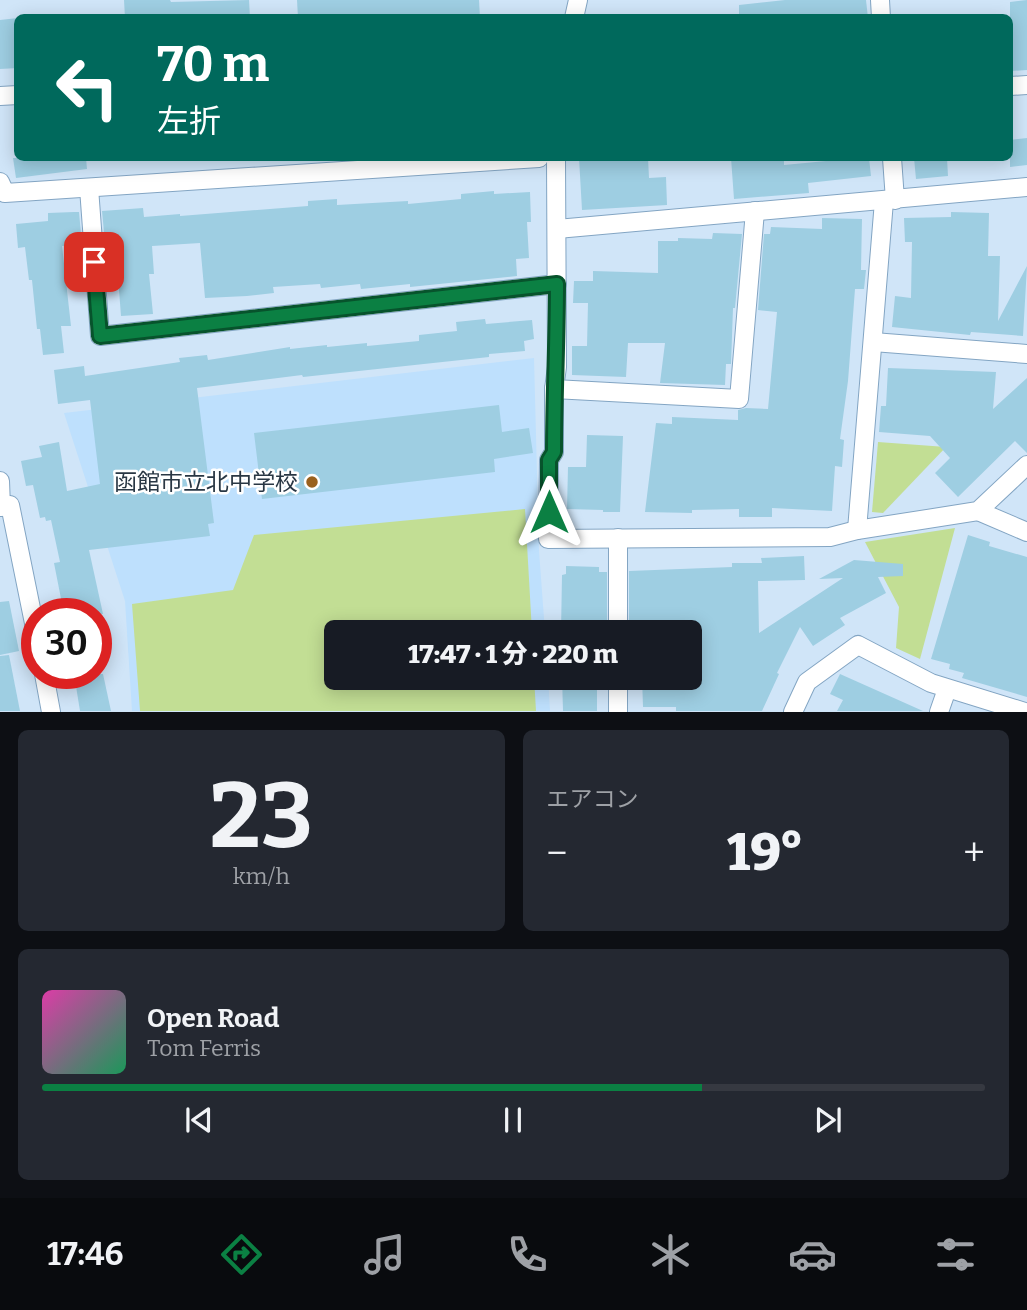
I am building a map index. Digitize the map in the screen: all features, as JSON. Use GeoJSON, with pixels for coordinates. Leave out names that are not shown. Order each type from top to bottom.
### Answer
{"type":"FeatureCollection","features":[{"type":"Feature","properties":{"kind":"street"},"geometry":{"type":"LineString","coordinates":[[0,182],[5,193],[494,161]]}},
{"type":"Feature","properties":{"kind":"street"},"geometry":{"type":"LineString","coordinates":[[556,161],[557,367],[554,390],[554,452],[549,460],[548,539],[830,537],[978,510],[1027,531]]}},
{"type":"Feature","properties":{"kind":"street"},"geometry":{"type":"LineString","coordinates":[[858,530],[873,342],[890,201],[892,161]]}},
{"type":"Feature","properties":{"kind":"street"},"geometry":{"type":"LineString","coordinates":[[557,229],[1027,187]]}},
{"type":"Feature","properties":{"kind":"street"},"geometry":{"type":"LineString","coordinates":[[89,188],[100,336],[557,284]]}},
{"type":"Feature","properties":{"kind":"street"},"geometry":{"type":"LineString","coordinates":[[554,390],[739,399],[755,211]]}},
{"type":"Feature","properties":{"kind":"street"},"geometry":{"type":"LineString","coordinates":[[873,342],[1027,354]]}},
{"type":"Feature","properties":{"kind":"street"},"geometry":{"type":"LineString","coordinates":[[978,510],[1027,465]]}},
{"type":"Feature","properties":{"kind":"street"},"geometry":{"type":"LineString","coordinates":[[0,481],[0,507],[10,505],[29,598]]}},
{"type":"Feature","properties":{"kind":"street"},"geometry":{"type":"LineString","coordinates":[[618,538],[618,620]]}},
{"type":"Feature","properties":{"kind":"street"},"geometry":{"type":"LineString","coordinates":[[793,712],[807,682],[858,645],[931,683],[1025,712]]}},
{"type":"Feature","properties":{"kind":"street"},"geometry":{"type":"LineString","coordinates":[[47,689],[51,712]]}},
{"type":"Feature","properties":{"kind":"street"},"geometry":{"type":"LineString","coordinates":[[939,712],[947,689]]}},
{"type":"Feature","properties":{"kind":"street"},"geometry":{"type":"LineString","coordinates":[[618,690],[618,712]]}},
{"type":"Feature","properties":{"kind":"shaded area","name":"函館市立北中学校"},"geometry":{"type":"Polygon","coordinates":[[[534,358],[539,551],[544,620],[324,620],[324,690],[549,690],[550,711],[132,711],[125,601],[64,413],[534,358]]]}},
{"type":"Feature","properties":{"kind":"green space"},"geometry":{"type":"Polygon","coordinates":[[[878,442],[946,447],[883,513],[872,512],[878,442]]]}},
{"type":"Feature","properties":{"kind":"green space"},"geometry":{"type":"Polygon","coordinates":[[[525,509],[531,620],[324,620],[324,690],[535,690],[536,711],[140,711],[132,604],[233,590],[254,535],[525,509]]]}},
{"type":"Feature","properties":{"kind":"green space"},"geometry":{"type":"Polygon","coordinates":[[[955,528],[920,659],[896,648],[899,607],[865,542],[955,528]]]}},
{"type":"Feature","properties":{"kind":"building"},"geometry":{"type":"Polygon","coordinates":[[[124,0],[249,0],[250,14],[125,14],[124,0]]]}},
{"type":"Feature","properties":{"kind":"building"},"geometry":{"type":"Polygon","coordinates":[[[297,0],[479,0],[480,14],[298,14],[297,0]]]}},
{"type":"Feature","properties":{"kind":"building"},"geometry":{"type":"Polygon","coordinates":[[[785,0],[866,0],[868,14],[739,14],[739,5],[785,0]]]}},
{"type":"Feature","properties":{"kind":"building"},"geometry":{"type":"Polygon","coordinates":[[[1027,0],[1027,70],[1013,71],[1013,14],[1010,14],[1010,2],[1027,0]]]}},
{"type":"Feature","properties":{"kind":"building"},"geometry":{"type":"Polygon","coordinates":[[[14,18],[14,68],[0,69],[0,20],[14,18]]]}},
{"type":"Feature","properties":{"kind":"building"},"geometry":{"type":"Polygon","coordinates":[[[1027,138],[1027,165],[1010,167],[1010,161],[1013,161],[1013,140],[1027,138]]]}},
{"type":"Feature","properties":{"kind":"building"},"geometry":{"type":"Polygon","coordinates":[[[13,158],[14,161],[86,161],[87,169],[16,178],[13,158]]]}},
{"type":"Feature","properties":{"kind":"building"},"geometry":{"type":"Polygon","coordinates":[[[579,161],[648,161],[649,178],[666,177],[667,205],[582,210],[579,161]]]}},
{"type":"Feature","properties":{"kind":"building"},"geometry":{"type":"Polygon","coordinates":[[[731,161],[784,161],[784,165],[869,161],[871,176],[808,183],[809,193],[734,199],[731,161]]]}},
{"type":"Feature","properties":{"kind":"building"},"geometry":{"type":"Polygon","coordinates":[[[914,161],[947,161],[948,176],[916,179],[914,161]]]}},
{"type":"Feature","properties":{"kind":"building"},"geometry":{"type":"Polygon","coordinates":[[[494,191],[494,194],[530,192],[531,222],[527,222],[529,258],[516,259],[517,276],[410,287],[410,284],[361,289],[360,284],[321,288],[320,284],[273,287],[274,293],[205,298],[200,243],[152,246],[154,274],[149,274],[153,314],[121,316],[110,232],[104,232],[102,211],[143,208],[144,217],[180,216],[308,206],[308,201],[337,199],[337,205],[408,201],[408,204],[461,199],[461,194],[494,191]]]}},
{"type":"Feature","properties":{"kind":"building"},"geometry":{"type":"Polygon","coordinates":[[[79,212],[81,234],[75,234],[76,245],[62,246],[71,326],[61,326],[64,353],[43,355],[40,329],[37,329],[32,280],[29,280],[25,247],[18,248],[16,224],[48,221],[48,213],[79,212]]]}},
{"type":"Feature","properties":{"kind":"building"},"geometry":{"type":"Polygon","coordinates":[[[951,212],[989,213],[988,256],[1000,256],[998,321],[1027,266],[1023,336],[971,332],[970,335],[892,327],[895,296],[911,298],[912,242],[905,242],[904,218],[951,217],[951,212]]]}},
{"type":"Feature","properties":{"kind":"building"},"geometry":{"type":"Polygon","coordinates":[[[822,218],[862,219],[861,270],[866,270],[864,289],[855,289],[848,381],[840,439],[844,440],[842,467],[835,466],[832,511],[772,508],[772,517],[739,517],[739,509],[692,510],[692,513],[645,512],[656,423],[672,424],[672,417],[738,420],[738,410],[768,409],[777,312],[758,310],[764,234],[770,234],[771,227],[822,229],[822,218]]]}},
{"type":"Feature","properties":{"kind":"building"},"geometry":{"type":"Polygon","coordinates":[[[713,233],[742,234],[733,308],[731,364],[726,364],[725,385],[660,383],[665,343],[628,343],[626,377],[572,375],[572,346],[587,346],[588,303],[573,303],[574,281],[593,281],[593,271],[658,273],[658,241],[678,241],[678,238],[712,239],[713,233]]]}},
{"type":"Feature","properties":{"kind":"building"},"geometry":{"type":"Polygon","coordinates":[[[485,319],[486,324],[532,320],[534,339],[524,341],[525,351],[489,354],[489,357],[197,388],[214,523],[208,524],[210,536],[89,550],[100,598],[61,598],[54,563],[60,562],[51,520],[40,518],[33,485],[26,486],[21,461],[42,457],[39,446],[59,442],[67,491],[100,484],[90,400],[58,404],[54,370],[84,366],[85,376],[180,362],[179,358],[207,355],[208,360],[290,347],[367,343],[367,346],[419,341],[419,335],[457,331],[456,322],[485,319]]]}},
{"type":"Feature","properties":{"kind":"building"},"geometry":{"type":"Polygon","coordinates":[[[888,368],[996,372],[993,409],[1027,378],[1027,453],[1015,441],[958,497],[935,473],[950,458],[930,436],[879,432],[881,406],[886,406],[888,368]]]}},
{"type":"Feature","properties":{"kind":"building"},"geometry":{"type":"Polygon","coordinates":[[[499,405],[502,432],[529,428],[533,453],[494,459],[495,472],[262,499],[254,433],[499,405]]]}},
{"type":"Feature","properties":{"kind":"building"},"geometry":{"type":"Polygon","coordinates":[[[587,435],[623,436],[620,512],[567,509],[568,467],[586,467],[587,435]]]}},
{"type":"Feature","properties":{"kind":"building"},"geometry":{"type":"Polygon","coordinates":[[[968,535],[990,542],[989,546],[1027,557],[1027,697],[962,678],[964,673],[949,669],[950,664],[931,659],[968,535]]]}},
{"type":"Feature","properties":{"kind":"building"},"geometry":{"type":"Polygon","coordinates":[[[804,556],[805,580],[758,581],[759,633],[843,578],[819,579],[854,560],[903,564],[903,576],[878,577],[886,593],[840,618],[845,625],[813,646],[800,627],[762,711],[676,711],[676,707],[643,707],[642,690],[702,690],[702,620],[629,620],[629,571],[732,567],[732,563],[762,563],[761,558],[804,556]]]}},
{"type":"Feature","properties":{"kind":"building"},"geometry":{"type":"Polygon","coordinates":[[[566,566],[599,567],[599,572],[607,572],[607,620],[561,620],[562,575],[566,574],[566,566]]]}},
{"type":"Feature","properties":{"kind":"building"},"geometry":{"type":"Polygon","coordinates":[[[9,601],[19,651],[0,655],[0,602],[9,601]]]}},
{"type":"Feature","properties":{"kind":"building"},"geometry":{"type":"Polygon","coordinates":[[[9,655],[20,711],[0,711],[0,656],[9,655]]]}},
{"type":"Feature","properties":{"kind":"building"},"geometry":{"type":"Polygon","coordinates":[[[840,674],[923,711],[837,711],[843,700],[830,694],[840,674]]]}},
{"type":"Feature","properties":{"kind":"building"},"geometry":{"type":"Polygon","coordinates":[[[76,689],[106,689],[111,711],[80,711],[76,689]]]}},
{"type":"Feature","properties":{"kind":"building"},"geometry":{"type":"Polygon","coordinates":[[[562,690],[597,690],[597,711],[563,711],[562,690]]]}},
{"type":"Feature","properties":{"kind":"place","name":"函館市立北中学校"},"geometry":{"type":"Point","coordinates":[312,482]}},
{"type":"Feature","properties":{"kind":"route"},"geometry":{"type":"LineString","coordinates":[[94,262],[100,336],[557,284],[557,367],[554,390],[554,452],[549,460],[549,512]]}}]}
